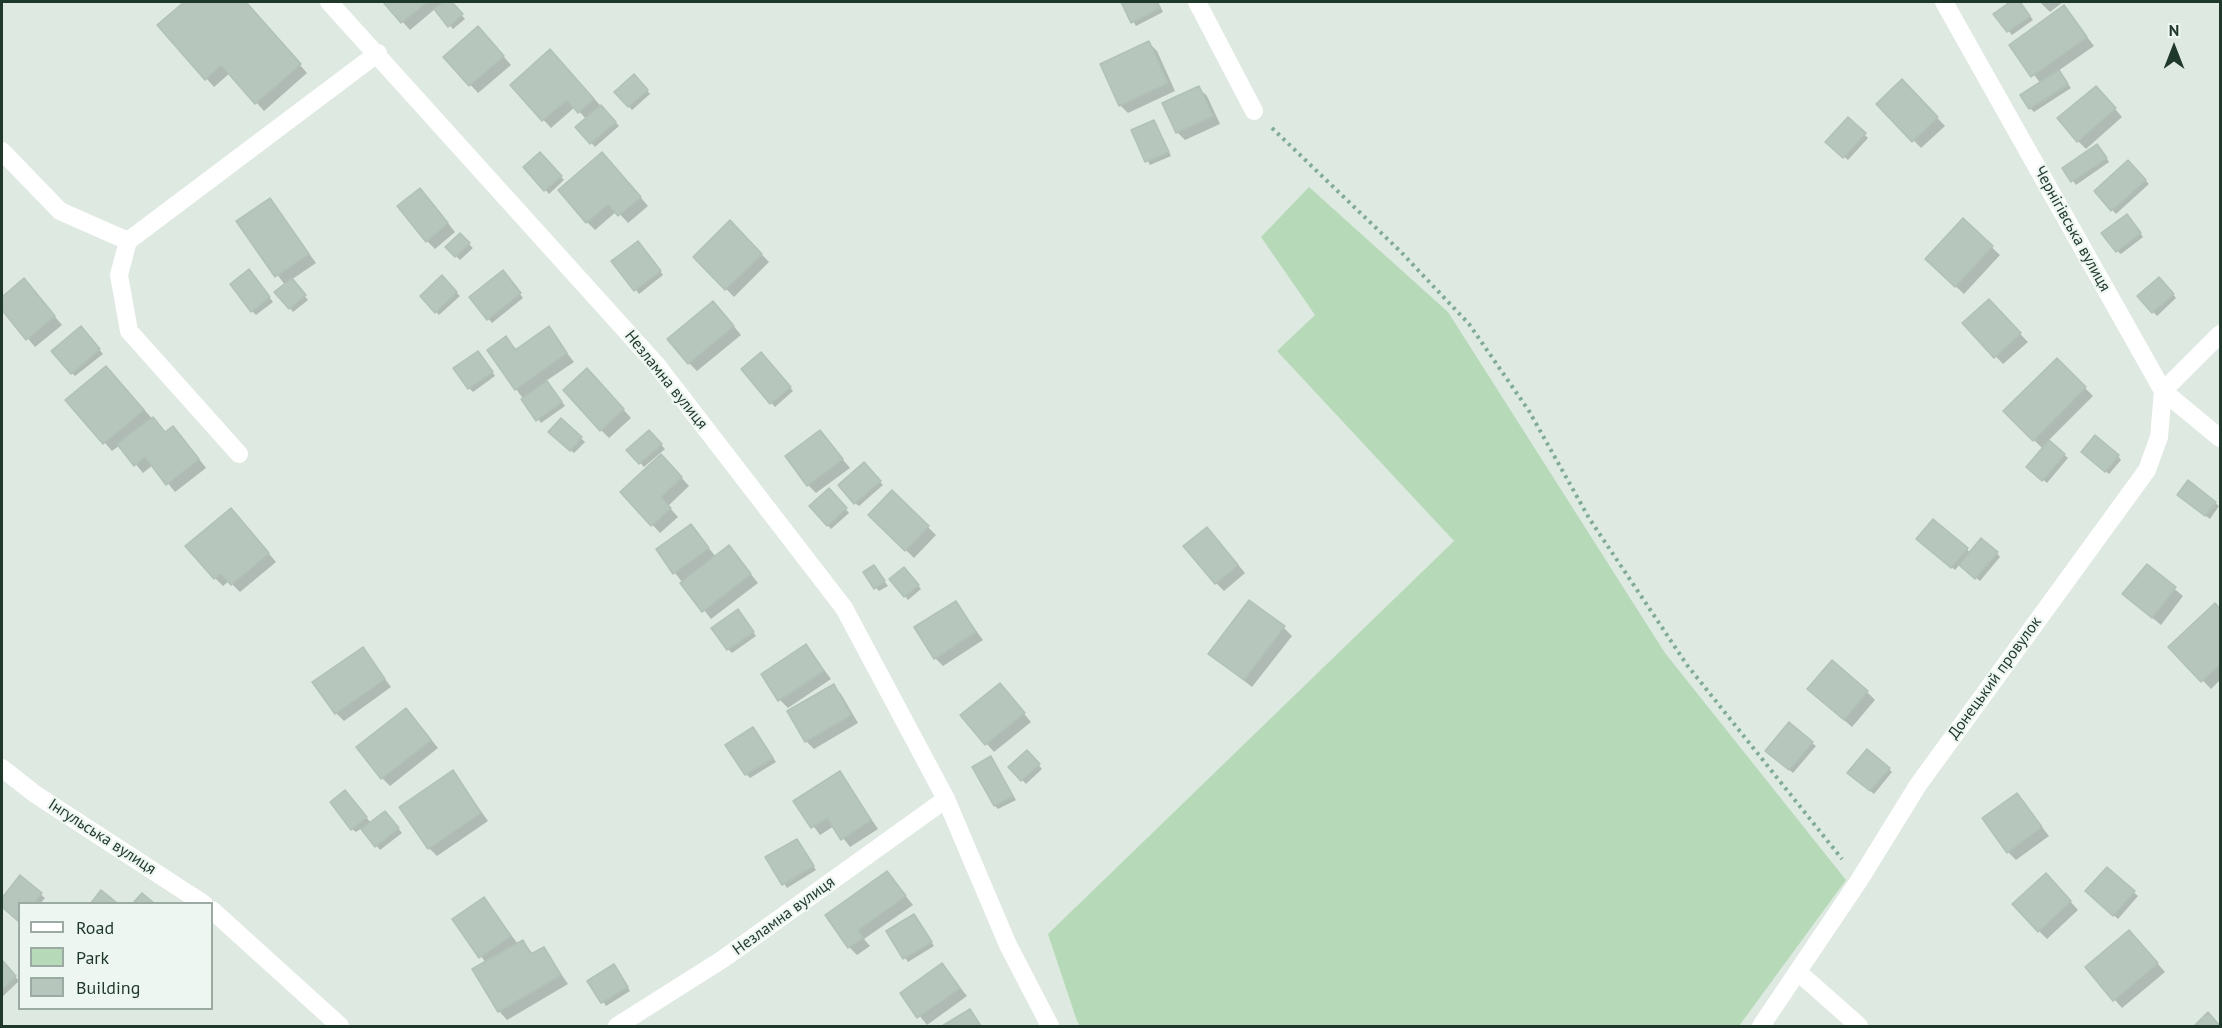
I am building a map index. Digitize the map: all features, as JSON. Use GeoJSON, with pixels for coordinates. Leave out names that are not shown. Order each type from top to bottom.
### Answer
{"type":"FeatureCollection","features":[{"type":"Feature","properties":{"kind":"street","name":"Незламна вулиця"},"geometry":{"type":"LineString","coordinates":[[329,2],[378,53],[656,364],[837,598],[946,799],[1008,945],[1050,1026]]}},
{"type":"Feature","properties":{"kind":"street"},"geometry":{"type":"LineString","coordinates":[[1197,2],[1254,111]]}},
{"type":"Feature","properties":{"kind":"street","name":"Чернігівська вулиця"},"geometry":{"type":"LineString","coordinates":[[1944,2],[2163,391],[2220,438]]}},
{"type":"Feature","properties":{"kind":"street"},"geometry":{"type":"LineString","coordinates":[[239,454],[129,331],[118,275],[128,241],[378,53]]}},
{"type":"Feature","properties":{"kind":"street"},"geometry":{"type":"LineString","coordinates":[[2,151],[60,211],[128,241]]}},
{"type":"Feature","properties":{"kind":"street"},"geometry":{"type":"LineString","coordinates":[[2163,391],[2220,334]]}},
{"type":"Feature","properties":{"kind":"street","name":"Донецький провулок"},"geometry":{"type":"LineString","coordinates":[[1761,1026],[1860,879],[1918,784],[2147,470],[2159,437],[2163,391]]}},
{"type":"Feature","properties":{"kind":"street","name":"Інгульська вулиця"},"geometry":{"type":"LineString","coordinates":[[2,768],[35,794],[202,902]]}},
{"type":"Feature","properties":{"kind":"street","name":"Незламна вулиця"},"geometry":{"type":"LineString","coordinates":[[617,1026],[723,960],[946,799]]}},
{"type":"Feature","properties":{"kind":"street"},"geometry":{"type":"LineString","coordinates":[[213,911],[340,1026]]}},
{"type":"Feature","properties":{"kind":"street"},"geometry":{"type":"LineString","coordinates":[[1798,972],[1859,1026]]}},
{"type":"Feature","properties":{"kind":"path"},"geometry":{"type":"LineString","coordinates":[[1254,111],[1400,251],[1469,324],[1529,411],[1589,518],[1687,665],[1827,843],[1860,879]]}},
{"type":"Feature","properties":{"kind":"green space"},"geometry":{"type":"Polygon","coordinates":[[[1309,187],[1448,312],[1665,653],[1846,880],[1739,1026],[1080,1026],[1077,1021],[1048,934],[1454,541],[1277,351],[1315,315],[1261,237],[1309,187]]]}},
{"type":"Feature","properties":{"kind":"building"},"geometry":{"type":"Polygon","coordinates":[[[184,2],[246,2],[301,64],[255,104],[221,65],[205,80],[157,25],[184,2]]]}},
{"type":"Feature","properties":{"kind":"building"},"geometry":{"type":"Polygon","coordinates":[[[383,2],[427,2],[401,23],[383,2]]]}},
{"type":"Feature","properties":{"kind":"building"},"geometry":{"type":"Polygon","coordinates":[[[443,2],[452,2],[463,14],[448,27],[434,9],[443,2]]]}},
{"type":"Feature","properties":{"kind":"building"},"geometry":{"type":"Polygon","coordinates":[[[1121,2],[1157,2],[1160,8],[1131,23],[1121,2]]]}},
{"type":"Feature","properties":{"kind":"building"},"geometry":{"type":"Polygon","coordinates":[[[2010,2],[2020,2],[2030,16],[2007,32],[1993,14],[2010,2]]]}},
{"type":"Feature","properties":{"kind":"building"},"geometry":{"type":"Polygon","coordinates":[[[2064,5],[2087,37],[2031,77],[2009,45],[2064,5]]]}},
{"type":"Feature","properties":{"kind":"building"},"geometry":{"type":"Polygon","coordinates":[[[478,26],[504,56],[469,86],[443,57],[478,26]]]}},
{"type":"Feature","properties":{"kind":"building"},"geometry":{"type":"Polygon","coordinates":[[[1149,41],[1168,83],[1119,106],[1100,64],[1149,41]]]}},
{"type":"Feature","properties":{"kind":"building"},"geometry":{"type":"Polygon","coordinates":[[[550,49],[594,99],[578,113],[567,100],[542,121],[510,85],[550,49]]]}},
{"type":"Feature","properties":{"kind":"building"},"geometry":{"type":"Polygon","coordinates":[[[2059,70],[2068,84],[2029,109],[2020,95],[2059,70]]]}},
{"type":"Feature","properties":{"kind":"building"},"geometry":{"type":"Polygon","coordinates":[[[634,74],[648,90],[628,107],[614,92],[634,74]]]}},
{"type":"Feature","properties":{"kind":"building"},"geometry":{"type":"Polygon","coordinates":[[[1902,79],[1938,117],[1912,142],[1876,104],[1902,79]]]}},
{"type":"Feature","properties":{"kind":"building"},"geometry":{"type":"Polygon","coordinates":[[[1199,86],[1213,116],[1176,133],[1162,103],[1199,86]]]}},
{"type":"Feature","properties":{"kind":"building"},"geometry":{"type":"Polygon","coordinates":[[[2096,86],[2116,108],[2077,142],[2057,118],[2096,86]]]}},
{"type":"Feature","properties":{"kind":"building"},"geometry":{"type":"Polygon","coordinates":[[[601,105],[616,122],[590,144],[575,127],[601,105]]]}},
{"type":"Feature","properties":{"kind":"building"},"geometry":{"type":"Polygon","coordinates":[[[1848,117],[1866,133],[1843,158],[1825,142],[1848,117]]]}},
{"type":"Feature","properties":{"kind":"building"},"geometry":{"type":"Polygon","coordinates":[[[1154,120],[1169,152],[1145,162],[1131,130],[1154,120]]]}},
{"type":"Feature","properties":{"kind":"building"},"geometry":{"type":"Polygon","coordinates":[[[2097,144],[2107,158],[2071,182],[2062,168],[2097,144]]]}},
{"type":"Feature","properties":{"kind":"building"},"geometry":{"type":"Polygon","coordinates":[[[540,152],[562,176],[544,191],[523,167],[540,152]]]}},
{"type":"Feature","properties":{"kind":"building"},"geometry":{"type":"Polygon","coordinates":[[[602,152],[641,197],[618,216],[608,204],[586,223],[558,190],[602,152]]]}},
{"type":"Feature","properties":{"kind":"building"},"geometry":{"type":"Polygon","coordinates":[[[2128,160],[2146,180],[2111,211],[2094,191],[2128,160]]]}},
{"type":"Feature","properties":{"kind":"building"},"geometry":{"type":"Polygon","coordinates":[[[420,188],[448,223],[426,242],[397,206],[420,188]]]}},
{"type":"Feature","properties":{"kind":"building"},"geometry":{"type":"Polygon","coordinates":[[[270,198],[309,254],[275,277],[236,221],[270,198]]]}},
{"type":"Feature","properties":{"kind":"building"},"geometry":{"type":"Polygon","coordinates":[[[2127,214],[2141,233],[2116,252],[2101,233],[2127,214]]]}},
{"type":"Feature","properties":{"kind":"building"},"geometry":{"type":"Polygon","coordinates":[[[1963,218],[1993,246],[1955,287],[1925,259],[1963,218]]]}},
{"type":"Feature","properties":{"kind":"building"},"geometry":{"type":"Polygon","coordinates":[[[730,220],[762,254],[725,290],[693,257],[730,220]]]}},
{"type":"Feature","properties":{"kind":"building"},"geometry":{"type":"Polygon","coordinates":[[[460,233],[470,243],[455,257],[445,247],[460,233]]]}},
{"type":"Feature","properties":{"kind":"building"},"geometry":{"type":"Polygon","coordinates":[[[638,241],[661,271],[634,291],[611,261],[638,241]]]}},
{"type":"Feature","properties":{"kind":"building"},"geometry":{"type":"Polygon","coordinates":[[[249,269],[270,297],[251,312],[230,284],[249,269]]]}},
{"type":"Feature","properties":{"kind":"building"},"geometry":{"type":"Polygon","coordinates":[[[503,270],[521,293],[487,320],[469,297],[503,270]]]}},
{"type":"Feature","properties":{"kind":"building"},"geometry":{"type":"Polygon","coordinates":[[[442,275],[457,292],[435,313],[420,296],[442,275]]]}},
{"type":"Feature","properties":{"kind":"building"},"geometry":{"type":"Polygon","coordinates":[[[2159,277],[2174,294],[2152,313],[2137,296],[2159,277]]]}},
{"type":"Feature","properties":{"kind":"building"},"geometry":{"type":"Polygon","coordinates":[[[24,278],[55,316],[26,340],[2,310],[2,297],[24,278]]]}},
{"type":"Feature","properties":{"kind":"building"},"geometry":{"type":"Polygon","coordinates":[[[292,278],[306,295],[289,309],[274,292],[292,278]]]}},
{"type":"Feature","properties":{"kind":"building"},"geometry":{"type":"Polygon","coordinates":[[[1989,299],[2021,333],[1994,358],[1962,323],[1989,299]]]}},
{"type":"Feature","properties":{"kind":"building"},"geometry":{"type":"Polygon","coordinates":[[[713,301],[734,326],[688,364],[667,339],[713,301]]]}},
{"type":"Feature","properties":{"kind":"building"},"geometry":{"type":"Polygon","coordinates":[[[81,326],[100,349],[71,374],[51,351],[81,326]]]}},
{"type":"Feature","properties":{"kind":"building"},"geometry":{"type":"Polygon","coordinates":[[[549,326],[567,353],[515,390],[487,350],[506,336],[515,350],[549,326]]]}},
{"type":"Feature","properties":{"kind":"building"},"geometry":{"type":"Polygon","coordinates":[[[478,351],[493,372],[468,389],[453,368],[478,351]]]}},
{"type":"Feature","properties":{"kind":"building"},"geometry":{"type":"Polygon","coordinates":[[[761,352],[791,387],[770,404],[741,369],[761,352]]]}},
{"type":"Feature","properties":{"kind":"building"},"geometry":{"type":"Polygon","coordinates":[[[2057,358],[2086,387],[2033,441],[2003,411],[2057,358]]]}},
{"type":"Feature","properties":{"kind":"building"},"geometry":{"type":"Polygon","coordinates":[[[106,366],[144,410],[103,444],[65,400],[106,366]]]}},
{"type":"Feature","properties":{"kind":"building"},"geometry":{"type":"Polygon","coordinates":[[[587,368],[624,409],[600,431],[563,390],[587,368]]]}},
{"type":"Feature","properties":{"kind":"building"},"geometry":{"type":"Polygon","coordinates":[[[547,381],[562,402],[536,421],[521,399],[547,381]]]}},
{"type":"Feature","properties":{"kind":"building"},"geometry":{"type":"Polygon","coordinates":[[[153,417],[165,432],[173,426],[199,459],[166,485],[145,457],[134,466],[117,444],[153,417]]]}},
{"type":"Feature","properties":{"kind":"building"},"geometry":{"type":"Polygon","coordinates":[[[561,418],[582,437],[570,451],[548,432],[561,418]]]}},
{"type":"Feature","properties":{"kind":"building"},"geometry":{"type":"Polygon","coordinates":[[[649,430],[662,444],[639,464],[626,450],[649,430]]]}},
{"type":"Feature","properties":{"kind":"building"},"geometry":{"type":"Polygon","coordinates":[[[820,430],[843,459],[807,486],[785,456],[820,430]]]}},
{"type":"Feature","properties":{"kind":"building"},"geometry":{"type":"Polygon","coordinates":[[[2095,435],[2119,455],[2105,472],[2081,452],[2095,435]]]}},
{"type":"Feature","properties":{"kind":"building"},"geometry":{"type":"Polygon","coordinates":[[[2049,440],[2065,454],[2042,481],[2026,467],[2049,440]]]}},
{"type":"Feature","properties":{"kind":"building"},"geometry":{"type":"Polygon","coordinates":[[[661,454],[682,477],[661,497],[671,508],[651,526],[620,492],[661,454]]]}},
{"type":"Feature","properties":{"kind":"building"},"geometry":{"type":"Polygon","coordinates":[[[864,462],[881,481],[854,504],[838,485],[864,462]]]}},
{"type":"Feature","properties":{"kind":"building"},"geometry":{"type":"Polygon","coordinates":[[[2188,480],[2216,502],[2205,516],[2177,495],[2188,480]]]}},
{"type":"Feature","properties":{"kind":"building"},"geometry":{"type":"Polygon","coordinates":[[[829,488],[847,508],[827,526],[809,506],[829,488]]]}},
{"type":"Feature","properties":{"kind":"building"},"geometry":{"type":"Polygon","coordinates":[[[892,490],[929,526],[905,551],[868,515],[892,490]]]}},
{"type":"Feature","properties":{"kind":"building"},"geometry":{"type":"Polygon","coordinates":[[[231,508],[269,553],[231,585],[221,574],[214,579],[185,546],[231,508]]]}},
{"type":"Feature","properties":{"kind":"building"},"geometry":{"type":"Polygon","coordinates":[[[1933,519],[1968,548],[1951,568],[1916,539],[1933,519]]]}},
{"type":"Feature","properties":{"kind":"building"},"geometry":{"type":"Polygon","coordinates":[[[691,524],[709,548],[673,574],[656,549],[691,524]]]}},
{"type":"Feature","properties":{"kind":"building"},"geometry":{"type":"Polygon","coordinates":[[[1207,527],[1238,565],[1215,584],[1183,546],[1207,527]]]}},
{"type":"Feature","properties":{"kind":"building"},"geometry":{"type":"Polygon","coordinates":[[[1981,538],[1998,552],[1975,579],[1959,565],[1981,538]]]}},
{"type":"Feature","properties":{"kind":"building"},"geometry":{"type":"Polygon","coordinates":[[[729,545],[751,574],[702,612],[680,583],[729,545]]]}},
{"type":"Feature","properties":{"kind":"building"},"geometry":{"type":"Polygon","coordinates":[[[2147,564],[2176,587],[2152,618],[2122,594],[2147,564]]]}},
{"type":"Feature","properties":{"kind":"building"},"geometry":{"type":"Polygon","coordinates":[[[874,565],[885,581],[874,589],[863,572],[874,565]]]}},
{"type":"Feature","properties":{"kind":"building"},"geometry":{"type":"Polygon","coordinates":[[[904,567],[919,585],[904,597],[889,579],[904,567]]]}},
{"type":"Feature","properties":{"kind":"building"},"geometry":{"type":"Polygon","coordinates":[[[1249,600],[1285,626],[1244,680],[1208,654],[1249,600]]]}},
{"type":"Feature","properties":{"kind":"building"},"geometry":{"type":"Polygon","coordinates":[[[956,601],[976,632],[934,659],[914,627],[956,601]]]}},
{"type":"Feature","properties":{"kind":"building"},"geometry":{"type":"Polygon","coordinates":[[[2215,603],[2220,609],[2220,664],[2201,682],[2168,647],[2215,603]]]}},
{"type":"Feature","properties":{"kind":"building"},"geometry":{"type":"Polygon","coordinates":[[[738,609],[754,632],[727,650],[711,628],[738,609]]]}},
{"type":"Feature","properties":{"kind":"building"},"geometry":{"type":"Polygon","coordinates":[[[806,644],[824,671],[778,701],[761,674],[806,644]]]}},
{"type":"Feature","properties":{"kind":"building"},"geometry":{"type":"Polygon","coordinates":[[[363,647],[385,679],[335,714],[312,682],[363,647]]]}},
{"type":"Feature","properties":{"kind":"building"},"geometry":{"type":"Polygon","coordinates":[[[1832,660],[1868,691],[1844,720],[1807,689],[1832,660]]]}},
{"type":"Feature","properties":{"kind":"building"},"geometry":{"type":"Polygon","coordinates":[[[1000,683],[1025,713],[985,745],[960,715],[1000,683]]]}},
{"type":"Feature","properties":{"kind":"building"},"geometry":{"type":"Polygon","coordinates":[[[834,684],[851,715],[805,742],[787,711],[834,684]]]}},
{"type":"Feature","properties":{"kind":"building"},"geometry":{"type":"Polygon","coordinates":[[[406,708],[431,740],[381,779],[356,747],[406,708]]]}},
{"type":"Feature","properties":{"kind":"building"},"geometry":{"type":"Polygon","coordinates":[[[1789,722],[1813,742],[1789,770],[1765,751],[1789,722]]]}},
{"type":"Feature","properties":{"kind":"building"},"geometry":{"type":"Polygon","coordinates":[[[753,727],[773,758],[745,775],[725,745],[753,727]]]}},
{"type":"Feature","properties":{"kind":"building"},"geometry":{"type":"Polygon","coordinates":[[[1867,749],[1890,768],[1870,791],[1847,773],[1867,749]]]}},
{"type":"Feature","properties":{"kind":"building"},"geometry":{"type":"Polygon","coordinates":[[[1027,750],[1040,764],[1021,781],[1008,767],[1027,750]]]}},
{"type":"Feature","properties":{"kind":"building"},"geometry":{"type":"Polygon","coordinates":[[[991,756],[1013,796],[994,806],[972,767],[991,756]]]}},
{"type":"Feature","properties":{"kind":"building"},"geometry":{"type":"Polygon","coordinates":[[[453,770],[481,813],[428,849],[399,807],[453,770]]]}},
{"type":"Feature","properties":{"kind":"building"},"geometry":{"type":"Polygon","coordinates":[[[840,771],[871,820],[841,840],[827,818],[811,828],[793,801],[840,771]]]}},
{"type":"Feature","properties":{"kind":"building"},"geometry":{"type":"Polygon","coordinates":[[[345,790],[367,817],[351,830],[330,802],[345,790]]]}},
{"type":"Feature","properties":{"kind":"building"},"geometry":{"type":"Polygon","coordinates":[[[2017,793],[2042,827],[2007,853],[1982,818],[2017,793]]]}},
{"type":"Feature","properties":{"kind":"building"},"geometry":{"type":"Polygon","coordinates":[[[385,811],[399,828],[375,847],[361,829],[385,811]]]}},
{"type":"Feature","properties":{"kind":"building"},"geometry":{"type":"Polygon","coordinates":[[[797,839],[814,866],[782,885],[765,857],[797,839]]]}},
{"type":"Feature","properties":{"kind":"building"},"geometry":{"type":"Polygon","coordinates":[[[2107,867],[2135,891],[2113,916],[2085,891],[2107,867]]]}},
{"type":"Feature","properties":{"kind":"building"},"geometry":{"type":"Polygon","coordinates":[[[887,871],[906,896],[858,930],[863,938],[848,948],[825,915],[887,871]]]}},
{"type":"Feature","properties":{"kind":"building"},"geometry":{"type":"Polygon","coordinates":[[[2046,873],[2071,901],[2038,932],[2012,904],[2046,873]]]}},
{"type":"Feature","properties":{"kind":"building"},"geometry":{"type":"Polygon","coordinates":[[[20,875],[42,893],[35,902],[18,902],[18,921],[2,907],[2,898],[20,875]]]}},
{"type":"Feature","properties":{"kind":"building"},"geometry":{"type":"Polygon","coordinates":[[[101,890],[116,902],[92,902],[101,890]]]}},
{"type":"Feature","properties":{"kind":"building"},"geometry":{"type":"Polygon","coordinates":[[[142,893],[153,902],[134,902],[142,893]]]}},
{"type":"Feature","properties":{"kind":"building"},"geometry":{"type":"Polygon","coordinates":[[[484,897],[511,936],[479,958],[452,919],[484,897]]]}},
{"type":"Feature","properties":{"kind":"building"},"geometry":{"type":"Polygon","coordinates":[[[914,914],[932,942],[903,959],[886,931],[914,914]]]}},
{"type":"Feature","properties":{"kind":"building"},"geometry":{"type":"Polygon","coordinates":[[[2129,930],[2158,963],[2113,1001],[2085,967],[2129,930]]]}},
{"type":"Feature","properties":{"kind":"building"},"geometry":{"type":"Polygon","coordinates":[[[523,940],[531,954],[544,947],[561,975],[498,1012],[472,969],[523,940]]]}},
{"type":"Feature","properties":{"kind":"building"},"geometry":{"type":"Polygon","coordinates":[[[2,960],[16,976],[2,990],[2,960]]]}},
{"type":"Feature","properties":{"kind":"building"},"geometry":{"type":"Polygon","coordinates":[[[942,963],[960,988],[917,1018],[900,993],[942,963]]]}},
{"type":"Feature","properties":{"kind":"building"},"geometry":{"type":"Polygon","coordinates":[[[614,964],[628,987],[601,1003],[587,981],[614,964]]]}},
{"type":"Feature","properties":{"kind":"building"},"geometry":{"type":"Polygon","coordinates":[[[970,1009],[981,1026],[942,1026],[970,1009]]]}},
{"type":"Feature","properties":{"kind":"building"},"geometry":{"type":"Polygon","coordinates":[[[2208,1012],[2220,1026],[2194,1026],[2208,1012]]]}}]}
